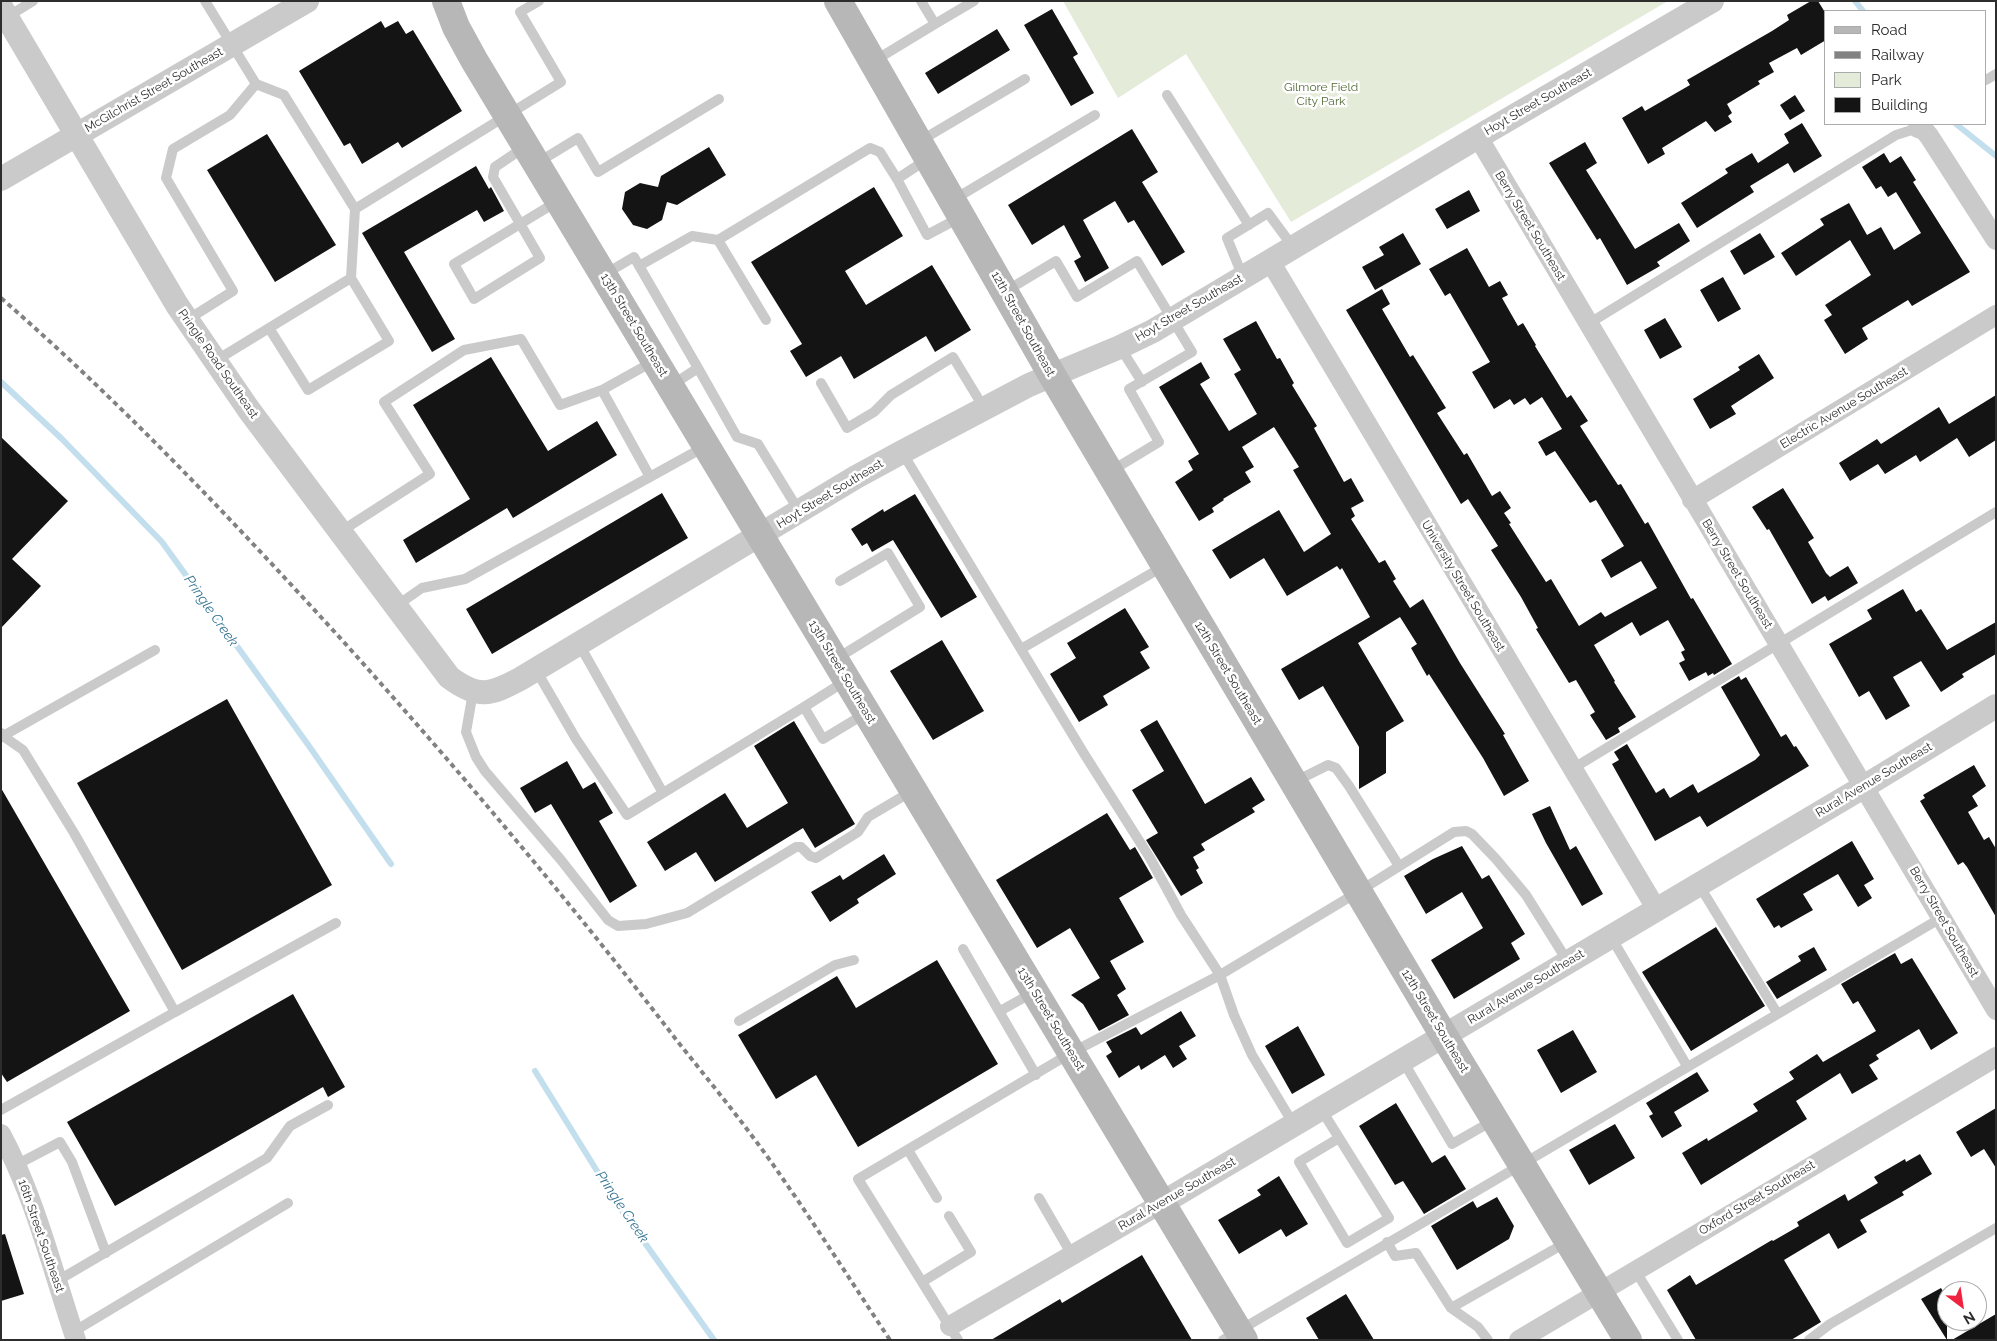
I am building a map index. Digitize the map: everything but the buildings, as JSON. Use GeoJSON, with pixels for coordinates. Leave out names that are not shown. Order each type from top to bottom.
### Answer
{"type":"FeatureCollection","features":[{"type":"Feature","properties":{"kind":"main road","name":"13th Street Southeast"},"geometry":{"type":"LineString","coordinates":[[446,1],[465,43],[507,115],[1162,1203],[1235,1337]]}},
{"type":"Feature","properties":{"kind":"main road","name":"12th Street Southeast"},"geometry":{"type":"LineString","coordinates":[[838,1],[1109,472],[1444,1036],[1628,1340]]}},
{"type":"Feature","properties":{"kind":"street","name":"McGilchrist Street Southeast"},"geometry":{"type":"LineString","coordinates":[[1,179],[307,1]]}},
{"type":"Feature","properties":{"kind":"street","name":"Hoyt Street Southeast"},"geometry":{"type":"LineString","coordinates":[[473,692],[486,694],[500,690],[902,452],[984,408],[1052,375],[1120,347],[1172,320],[1712,1]]}},
{"type":"Feature","properties":{"kind":"street","name":"Pringle Road Southeast"},"geometry":{"type":"LineString","coordinates":[[4,12],[187,320],[215,361],[249,410],[449,677],[463,688],[473,692]]}},
{"type":"Feature","properties":{"kind":"street"},"geometry":{"type":"LineString","coordinates":[[1918,128],[1924,130],[1929,136],[1996,240]]}},
{"type":"Feature","properties":{"kind":"street","name":"Berry Street Southeast"},"geometry":{"type":"LineString","coordinates":[[1478,138],[1996,1010]]}},
{"type":"Feature","properties":{"kind":"street","name":"University Street Southeast"},"geometry":{"type":"LineString","coordinates":[[1270,261],[1657,910]]}},
{"type":"Feature","properties":{"kind":"street","name":"Electric Avenue Southeast"},"geometry":{"type":"LineString","coordinates":[[1692,500],[1996,315]]}},
{"type":"Feature","properties":{"kind":"street","name":"Rural Avenue Southeast"},"geometry":{"type":"LineString","coordinates":[[954,1333],[1072,1255],[1700,885],[1996,706]]}},
{"type":"Feature","properties":{"kind":"street","name":"Oxford Street Southeast"},"geometry":{"type":"LineString","coordinates":[[1519,1340],[1996,1057]]}},
{"type":"Feature","properties":{"kind":"street","name":"16th Street Southeast"},"geometry":{"type":"LineString","coordinates":[[1,1135],[16,1165],[74,1336]]}},
{"type":"Feature","properties":{"kind":"lane"},"geometry":{"type":"LineString","coordinates":[[4,12],[33,1]]}},
{"type":"Feature","properties":{"kind":"lane"},"geometry":{"type":"LineString","coordinates":[[204,1],[256,84],[284,95],[355,209],[351,278],[389,341],[308,390],[269,328]]}},
{"type":"Feature","properties":{"kind":"lane"},"geometry":{"type":"LineString","coordinates":[[355,209],[561,82],[520,12],[539,1]]}},
{"type":"Feature","properties":{"kind":"lane"},"geometry":{"type":"LineString","coordinates":[[921,1],[935,24]]}},
{"type":"Feature","properties":{"kind":"lane"},"geometry":{"type":"LineString","coordinates":[[873,62],[974,1]]}},
{"type":"Feature","properties":{"kind":"lane"},"geometry":{"type":"LineString","coordinates":[[896,179],[924,150],[1025,79]]}},
{"type":"Feature","properties":{"kind":"lane"},"geometry":{"type":"LineString","coordinates":[[187,320],[233,291],[166,178],[173,149],[230,115],[256,84]]}},
{"type":"Feature","properties":{"kind":"lane"},"geometry":{"type":"LineString","coordinates":[[1167,95],[1249,224]]}},
{"type":"Feature","properties":{"kind":"lane"},"geometry":{"type":"LineString","coordinates":[[559,200],[520,224],[454,264],[474,299],[540,258],[520,224],[493,177],[495,167],[578,138],[598,172],[719,99]]}},
{"type":"Feature","properties":{"kind":"lane"},"geometry":{"type":"LineString","coordinates":[[638,266],[692,236],[718,240],[870,148],[880,152],[927,235],[957,208],[1095,115]]}},
{"type":"Feature","properties":{"kind":"lane"},"geometry":{"type":"LineString","coordinates":[[1588,324],[1896,135],[1918,128]]}},
{"type":"Feature","properties":{"kind":"lane"},"geometry":{"type":"LineString","coordinates":[[1243,277],[1227,238],[1249,224],[1268,214],[1293,247]]}},
{"type":"Feature","properties":{"kind":"lane"},"geometry":{"type":"LineString","coordinates":[[718,240],[766,320]]}},
{"type":"Feature","properties":{"kind":"lane"},"geometry":{"type":"LineString","coordinates":[[604,275],[634,257],[737,437],[758,444],[799,512]]}},
{"type":"Feature","properties":{"kind":"lane"},"geometry":{"type":"LineString","coordinates":[[1005,291],[1056,261],[1077,296],[1137,262],[1192,352],[1129,389],[1159,442],[1109,472]]}},
{"type":"Feature","properties":{"kind":"lane"},"geometry":{"type":"LineString","coordinates":[[215,361],[351,278]]}},
{"type":"Feature","properties":{"kind":"lane"},"geometry":{"type":"LineString","coordinates":[[340,532],[430,474],[384,402],[464,350],[521,339],[560,405],[602,390],[655,360]]}},
{"type":"Feature","properties":{"kind":"lane"},"geometry":{"type":"LineString","coordinates":[[1120,347],[1142,382]]}},
{"type":"Feature","properties":{"kind":"lane"},"geometry":{"type":"LineString","coordinates":[[821,383],[847,428],[874,412],[891,395],[953,357],[984,408]]}},
{"type":"Feature","properties":{"kind":"lane"},"geometry":{"type":"LineString","coordinates":[[670,386],[698,368]]}},
{"type":"Feature","properties":{"kind":"lane"},"geometry":{"type":"LineString","coordinates":[[602,390],[650,477]]}},
{"type":"Feature","properties":{"kind":"lane"},"geometry":{"type":"LineString","coordinates":[[396,606],[422,588],[465,580],[706,446]]}},
{"type":"Feature","properties":{"kind":"lane"},"geometry":{"type":"LineString","coordinates":[[902,452],[1083,752],[1150,858],[1181,915],[1220,975],[1234,1015],[1252,1055],[1294,1125]]}},
{"type":"Feature","properties":{"kind":"lane"},"geometry":{"type":"LineString","coordinates":[[1572,769],[1996,512]]}},
{"type":"Feature","properties":{"kind":"lane"},"geometry":{"type":"LineString","coordinates":[[536,670],[576,739],[627,815],[804,707],[841,670],[920,607],[888,553],[840,581]]}},
{"type":"Feature","properties":{"kind":"lane"},"geometry":{"type":"LineString","coordinates":[[1021,649],[1165,566]]}},
{"type":"Feature","properties":{"kind":"lane"},"geometry":{"type":"LineString","coordinates":[[579,644],[663,793]]}},
{"type":"Feature","properties":{"kind":"lane"},"geometry":{"type":"LineString","coordinates":[[155,650],[2,736],[23,750],[74,833],[175,1012]]}},
{"type":"Feature","properties":{"kind":"lane"},"geometry":{"type":"LineString","coordinates":[[473,692],[466,732],[476,757],[485,772],[561,860],[608,920],[618,926],[646,924],[687,913],[796,847],[801,847],[810,856],[816,858],[858,832],[868,817],[913,790]]}},
{"type":"Feature","properties":{"kind":"lane"},"geometry":{"type":"LineString","coordinates":[[804,707],[823,739],[867,712]]}},
{"type":"Feature","properties":{"kind":"lane"},"geometry":{"type":"LineString","coordinates":[[1293,782],[1328,765],[1336,768],[1398,866]]}},
{"type":"Feature","properties":{"kind":"lane"},"geometry":{"type":"LineString","coordinates":[[954,1333],[858,1179],[1071,1053],[1220,975],[1454,832],[1466,831],[1472,834],[1496,859],[1526,896],[1568,962]]}},
{"type":"Feature","properties":{"kind":"lane"},"geometry":{"type":"LineString","coordinates":[[1700,885],[1777,1013]]}},
{"type":"Feature","properties":{"kind":"lane"},"geometry":{"type":"LineString","coordinates":[[1235,1337],[1387,1242],[1941,918]]}},
{"type":"Feature","properties":{"kind":"lane"},"geometry":{"type":"LineString","coordinates":[[1,1110],[336,923]]}},
{"type":"Feature","properties":{"kind":"lane"},"geometry":{"type":"LineString","coordinates":[[1611,937],[1687,1066]]}},
{"type":"Feature","properties":{"kind":"lane"},"geometry":{"type":"LineString","coordinates":[[963,949],[1036,1074]]}},
{"type":"Feature","properties":{"kind":"lane"},"geometry":{"type":"LineString","coordinates":[[739,1021],[835,965],[854,960]]}},
{"type":"Feature","properties":{"kind":"lane"},"geometry":{"type":"LineString","coordinates":[[1000,1011],[1035,992]]}},
{"type":"Feature","properties":{"kind":"lane"},"geometry":{"type":"LineString","coordinates":[[1402,1060],[1452,1144],[1494,1119]]}},
{"type":"Feature","properties":{"kind":"lane"},"geometry":{"type":"LineString","coordinates":[[56,1281],[267,1158],[290,1126],[328,1105]]}},
{"type":"Feature","properties":{"kind":"lane"},"geometry":{"type":"LineString","coordinates":[[1322,1109],[1389,1218],[1347,1243],[1299,1162],[1339,1138]]}},
{"type":"Feature","properties":{"kind":"lane"},"geometry":{"type":"LineString","coordinates":[[16,1165],[60,1142],[72,1162],[106,1253]]}},
{"type":"Feature","properties":{"kind":"lane"},"geometry":{"type":"LineString","coordinates":[[908,1150],[937,1198]]}},
{"type":"Feature","properties":{"kind":"lane"},"geometry":{"type":"LineString","coordinates":[[1039,1198],[1072,1255]]}},
{"type":"Feature","properties":{"kind":"lane"},"geometry":{"type":"LineString","coordinates":[[74,1336],[288,1203]]}},
{"type":"Feature","properties":{"kind":"lane"},"geometry":{"type":"LineString","coordinates":[[922,1282],[971,1252],[948,1216]]}},
{"type":"Feature","properties":{"kind":"lane"},"geometry":{"type":"LineString","coordinates":[[1809,1340],[1830,1324],[1996,1228]]}},
{"type":"Feature","properties":{"kind":"lane"},"geometry":{"type":"LineString","coordinates":[[1387,1242],[1396,1256],[1416,1253],[1451,1308],[1478,1327],[1488,1340]]}},
{"type":"Feature","properties":{"kind":"lane"},"geometry":{"type":"LineString","coordinates":[[1451,1308],[1569,1242]]}},
{"type":"Feature","properties":{"kind":"lane"},"geometry":{"type":"LineString","coordinates":[[1635,1270],[1678,1340]]}},
{"type":"Feature","properties":{"kind":"green space","name":"Gilmore Field City Park"},"geometry":{"type":"Polygon","coordinates":[[[1063,1],[1668,1],[1291,222],[1186,54],[1118,98],[1063,1]]]}},
{"type":"Feature","properties":{"kind":"waterway"},"geometry":{"type":"LineString","coordinates":[[1855,1],[1862,10]]}},
{"type":"Feature","properties":{"kind":"waterway"},"geometry":{"type":"LineString","coordinates":[[1957,125],[1996,156]]}},
{"type":"Feature","properties":{"kind":"waterway","name":"Pringle Creek"},"geometry":{"type":"LineString","coordinates":[[1,382],[62,439],[162,542],[309,746],[391,864]]}},
{"type":"Feature","properties":{"kind":"waterway","name":"Pringle Creek"},"geometry":{"type":"LineString","coordinates":[[535,1071],[620,1208],[714,1340]]}},
{"type":"Feature","properties":{"kind":"railway"},"geometry":{"type":"LineString","coordinates":[[1,298],[91,380],[177,464],[342,640],[472,788],[597,939],[771,1161],[890,1340]]}}]}
